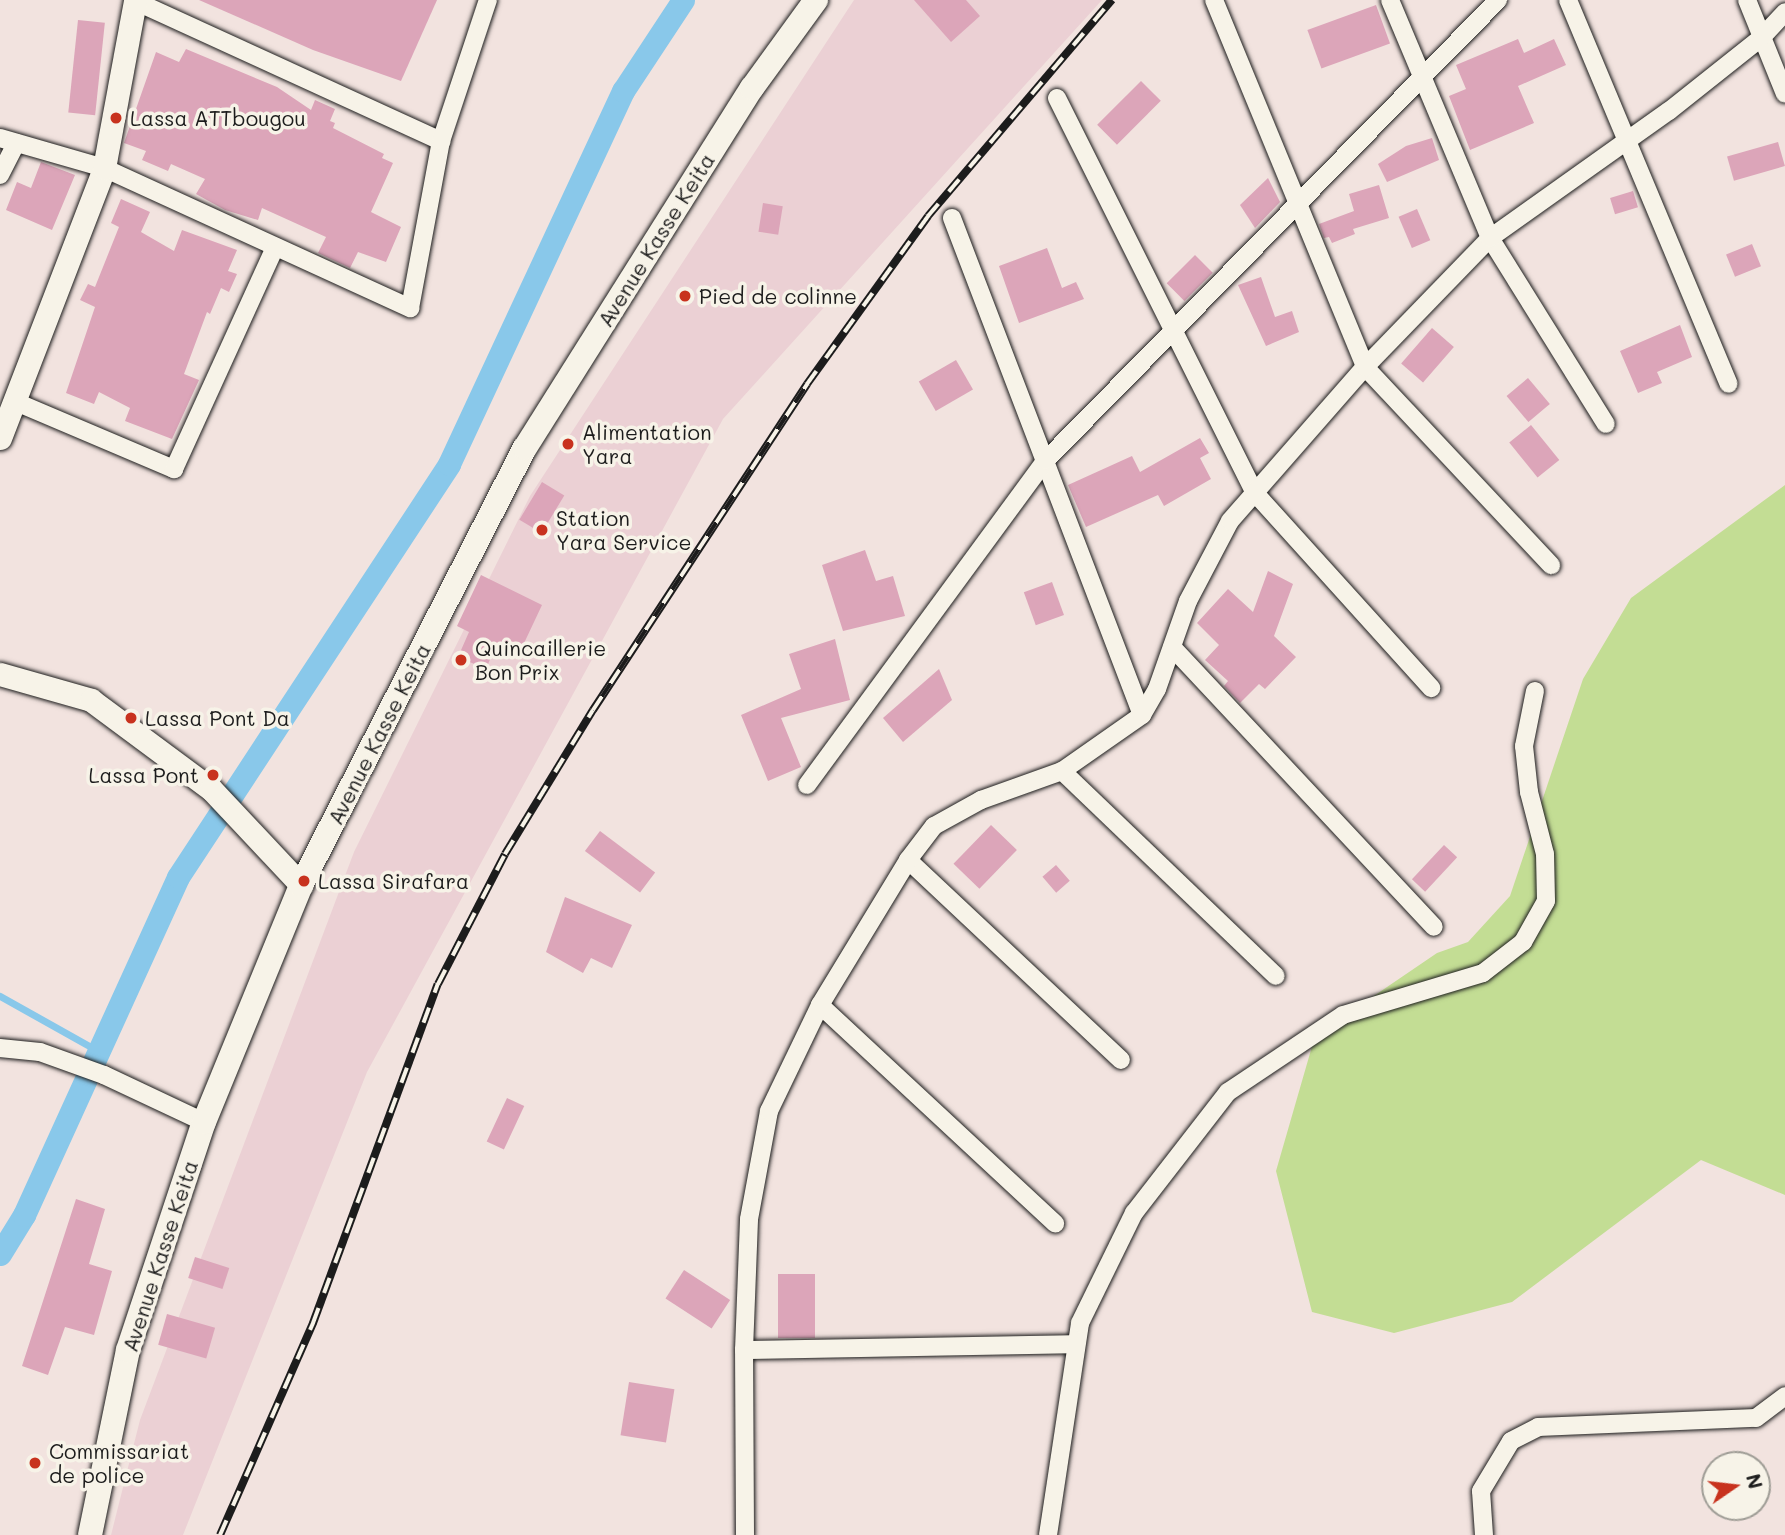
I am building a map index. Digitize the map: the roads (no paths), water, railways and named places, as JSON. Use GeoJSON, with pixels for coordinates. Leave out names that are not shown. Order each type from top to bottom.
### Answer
{"type":"FeatureCollection","features":[{"type":"Feature","properties":{"kind":"main road","name":"Avenue Kasse Keita"},"geometry":{"type":"LineString","coordinates":[[90,1535],[128,1350],[204,1122],[302,885],[525,448],[752,88],[816,0]]}},
{"type":"Feature","properties":{"kind":"street"},"geometry":{"type":"LineString","coordinates":[[0,175],[8,141],[104,168],[410,309],[441,141],[488,0]]}},
{"type":"Feature","properties":{"kind":"street"},"geometry":{"type":"LineString","coordinates":[[1214,0],[1365,367],[1552,565]]}},
{"type":"Feature","properties":{"kind":"street"},"geometry":{"type":"LineString","coordinates":[[1390,0],[1490,238],[1606,424]]}},
{"type":"Feature","properties":{"kind":"street"},"geometry":{"type":"LineString","coordinates":[[807,785],[1046,460],[1499,0]]}},
{"type":"Feature","properties":{"kind":"street"},"geometry":{"type":"LineString","coordinates":[[1568,0],[1729,384]]}},
{"type":"Feature","properties":{"kind":"street"},"geometry":{"type":"LineString","coordinates":[[1747,0],[1785,94]]}},
{"type":"Feature","properties":{"kind":"street"},"geometry":{"type":"LineString","coordinates":[[0,438],[104,168],[135,1],[441,141]]}},
{"type":"Feature","properties":{"kind":"street"},"geometry":{"type":"LineString","coordinates":[[746,1535],[744,1350],[749,1219],[769,1111],[820,1005],[908,860],[934,826],[981,800],[1062,771],[1142,715],[1172,647],[1188,601],[1230,521],[1365,367],[1490,238],[1627,141],[1762,37],[1785,12]]}},
{"type":"Feature","properties":{"kind":"street"},"geometry":{"type":"LineString","coordinates":[[1057,98],[1255,493],[1430,688]]}},
{"type":"Feature","properties":{"kind":"street"},"geometry":{"type":"LineString","coordinates":[[952,219],[1142,715]]}},
{"type":"Feature","properties":{"kind":"street"},"geometry":{"type":"LineString","coordinates":[[16,402],[174,469],[275,247]]}},
{"type":"Feature","properties":{"kind":"street"},"geometry":{"type":"LineString","coordinates":[[1172,647],[1434,927]]}},
{"type":"Feature","properties":{"kind":"street"},"geometry":{"type":"LineString","coordinates":[[0,674],[91,700],[211,789],[302,885]]}},
{"type":"Feature","properties":{"kind":"street"},"geometry":{"type":"LineString","coordinates":[[1048,1535],[1080,1323],[1134,1213],[1228,1092],[1343,1015],[1483,973],[1523,942],[1546,901],[1545,854],[1529,792],[1524,746],[1535,691]]}},
{"type":"Feature","properties":{"kind":"street"},"geometry":{"type":"LineString","coordinates":[[1062,771],[1276,976]]}},
{"type":"Feature","properties":{"kind":"street"},"geometry":{"type":"LineString","coordinates":[[908,860],[1121,1060]]}},
{"type":"Feature","properties":{"kind":"street"},"geometry":{"type":"LineString","coordinates":[[820,1005],[1055,1223]]}},
{"type":"Feature","properties":{"kind":"street"},"geometry":{"type":"LineString","coordinates":[[0,1048],[40,1052],[104,1075],[204,1122]]}},
{"type":"Feature","properties":{"kind":"street"},"geometry":{"type":"LineString","coordinates":[[744,1350],[1076,1343]]}},
{"type":"Feature","properties":{"kind":"street"},"geometry":{"type":"LineString","coordinates":[[1484,1535],[1481,1491],[1511,1441],[1538,1427],[1756,1418],[1785,1396]]}},
{"type":"Feature","properties":{"kind":"waterway"},"geometry":{"type":"LineString","coordinates":[[0,1254],[24,1215],[178,877],[449,464],[623,91],[683,0]]}},
{"type":"Feature","properties":{"kind":"waterway"},"geometry":{"type":"LineString","coordinates":[[0,996],[98,1051]]}},
{"type":"Feature","properties":{"kind":"railway"},"geometry":{"type":"LineString","coordinates":[[220,1535],[313,1323],[438,984],[505,854],[593,710],[807,384],[928,216],[1112,0]]}},
{"type":"Feature","properties":{"kind":"place","name":"Lassa ATTbougou"},"geometry":{"type":"Point","coordinates":[116,118]}},
{"type":"Feature","properties":{"kind":"place","name":"Pied de colinne"},"geometry":{"type":"Point","coordinates":[685,296]}},
{"type":"Feature","properties":{"kind":"place","name":"Alimentation Yara"},"geometry":{"type":"Point","coordinates":[568,444]}},
{"type":"Feature","properties":{"kind":"place","name":"Station Yara Service"},"geometry":{"type":"Point","coordinates":[542,530]}},
{"type":"Feature","properties":{"kind":"place","name":"Quincaillerie Bon Prix"},"geometry":{"type":"Point","coordinates":[461,660]}},
{"type":"Feature","properties":{"kind":"place","name":"Lassa Pont Da"},"geometry":{"type":"Point","coordinates":[131,718]}},
{"type":"Feature","properties":{"kind":"place","name":"Lassa Pont"},"geometry":{"type":"Point","coordinates":[213,775]}},
{"type":"Feature","properties":{"kind":"place","name":"Lassa Sirafara"},"geometry":{"type":"Point","coordinates":[304,881]}},
{"type":"Feature","properties":{"kind":"place","name":"Commissariat de police"},"geometry":{"type":"Point","coordinates":[35,1463]}}]}
